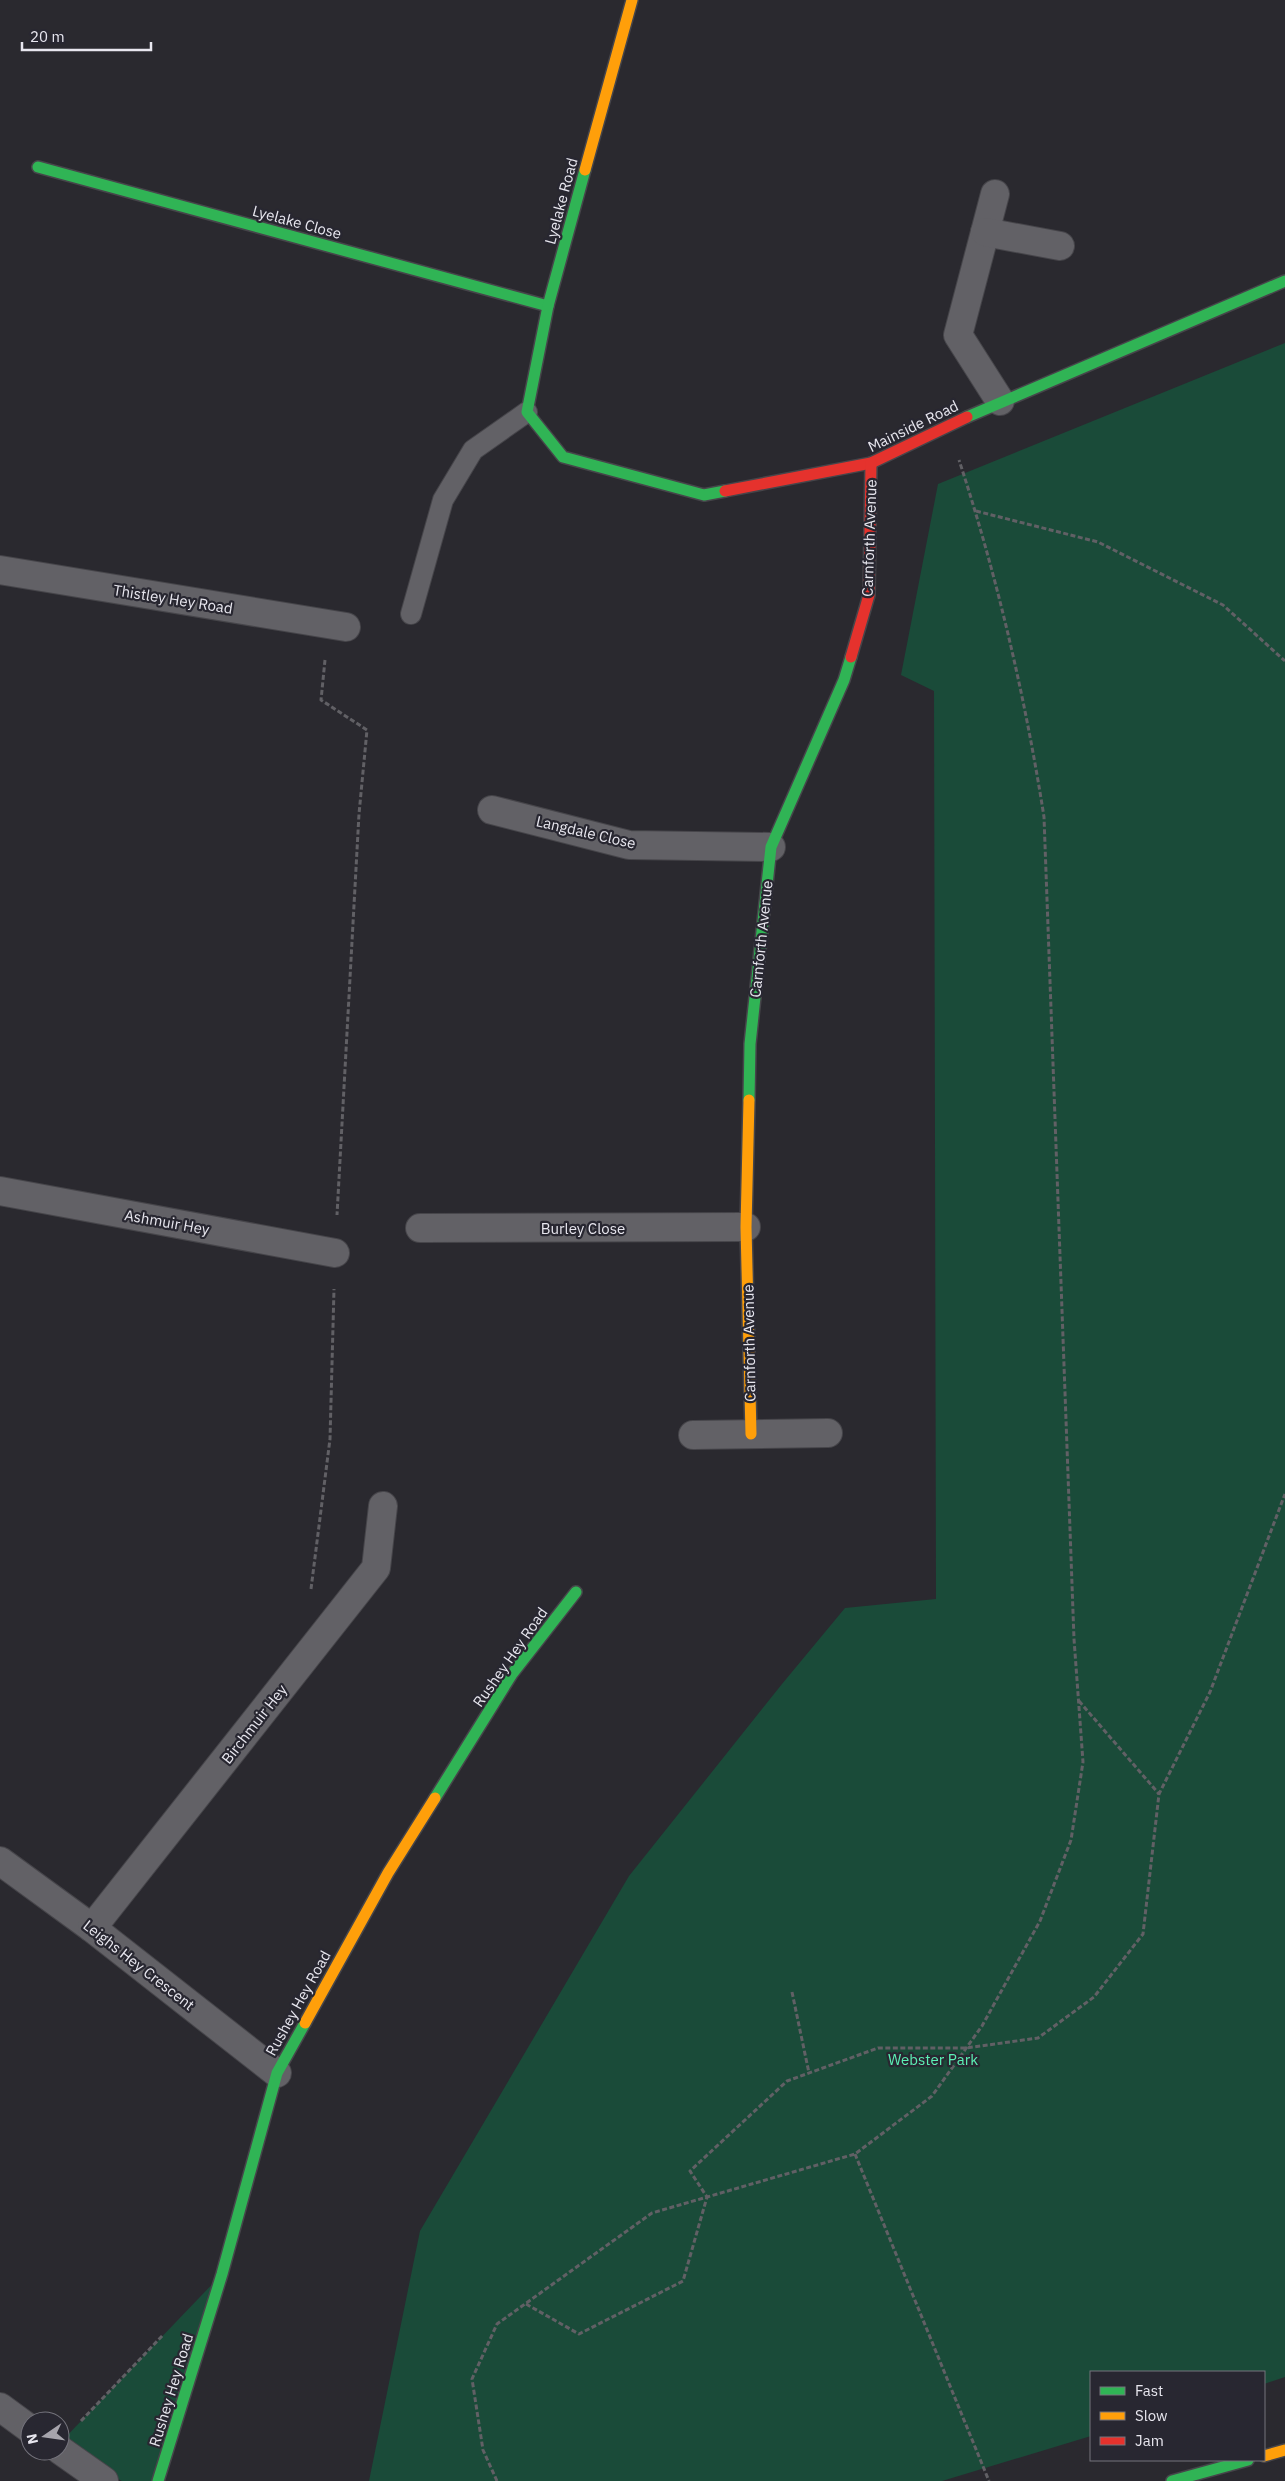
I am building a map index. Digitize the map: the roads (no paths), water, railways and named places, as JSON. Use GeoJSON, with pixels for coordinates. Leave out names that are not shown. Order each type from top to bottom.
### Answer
{"type":"FeatureCollection","features":[{"type":"Feature","properties":{"kind":"street","name":"Lyelake Road"},"geometry":{"type":"LineString","coordinates":[[527,412],[548,306],[632,0]]}},
{"type":"Feature","properties":{"kind":"street","name":"Lyelake Close"},"geometry":{"type":"LineString","coordinates":[[38,167],[548,306]]}},
{"type":"Feature","properties":{"kind":"street"},"geometry":{"type":"LineString","coordinates":[[995,194],[958,335],[1000,401]]}},
{"type":"Feature","properties":{"kind":"street"},"geometry":{"type":"LineString","coordinates":[[985,232],[1060,246]]}},
{"type":"Feature","properties":{"kind":"street","name":"Mainside Road"},"geometry":{"type":"LineString","coordinates":[[527,412],[563,458],[704,495],[871,464],[1000,401],[1285,280]]}},
{"type":"Feature","properties":{"kind":"street","name":"Carnforth Avenue"},"geometry":{"type":"LineString","coordinates":[[751,1434],[746,1227],[750,1044],[770,847],[844,680],[870,594],[871,464]]}},
{"type":"Feature","properties":{"kind":"street","name":"Thistley Hey Road"},"geometry":{"type":"LineString","coordinates":[[0,570],[337,626]]}},
{"type":"Feature","properties":{"kind":"street","name":"Langdale Close"},"geometry":{"type":"LineString","coordinates":[[492,810],[629,845],[770,847]]}},
{"type":"Feature","properties":{"kind":"street","name":"Ashmuir Hey"},"geometry":{"type":"LineString","coordinates":[[0,1191],[334,1253]]}},
{"type":"Feature","properties":{"kind":"street","name":"Burley Close"},"geometry":{"type":"LineString","coordinates":[[420,1228],[746,1227]]}},
{"type":"Feature","properties":{"kind":"street"},"geometry":{"type":"LineString","coordinates":[[693,1435],[828,1433]]}},
{"type":"Feature","properties":{"kind":"street","name":"Birchmuir Hey"},"geometry":{"type":"LineString","coordinates":[[92,1928],[376,1568],[383,1506]]}},
{"type":"Feature","properties":{"kind":"street","name":"Rushey Hey Road"},"geometry":{"type":"LineString","coordinates":[[158,2481],[222,2274],[277,2072],[388,1873],[512,1674],[576,1592]]}},
{"type":"Feature","properties":{"kind":"street","name":"Leighs Hey Crescent"},"geometry":{"type":"LineString","coordinates":[[0,1861],[92,1928],[277,2072]]}},
{"type":"Feature","properties":{"kind":"street"},"geometry":{"type":"LineString","coordinates":[[0,2407],[20,2422]]}},
{"type":"Feature","properties":{"kind":"street"},"geometry":{"type":"LineString","coordinates":[[1265,2456],[1285,2450]]}},
{"type":"Feature","properties":{"kind":"street"},"geometry":{"type":"LineString","coordinates":[[70,2457],[104,2481]]}},
{"type":"Feature","properties":{"kind":"street"},"geometry":{"type":"LineString","coordinates":[[1172,2481],[1244,2461]]}},
{"type":"Feature","properties":{"kind":"lane"},"geometry":{"type":"LineString","coordinates":[[411,614],[443,500],[473,450],[527,412]]}},
{"type":"Feature","properties":{"kind":"park label","name":"Webster Park"},"geometry":{"type":"Point","coordinates":[933,2059]}}]}
